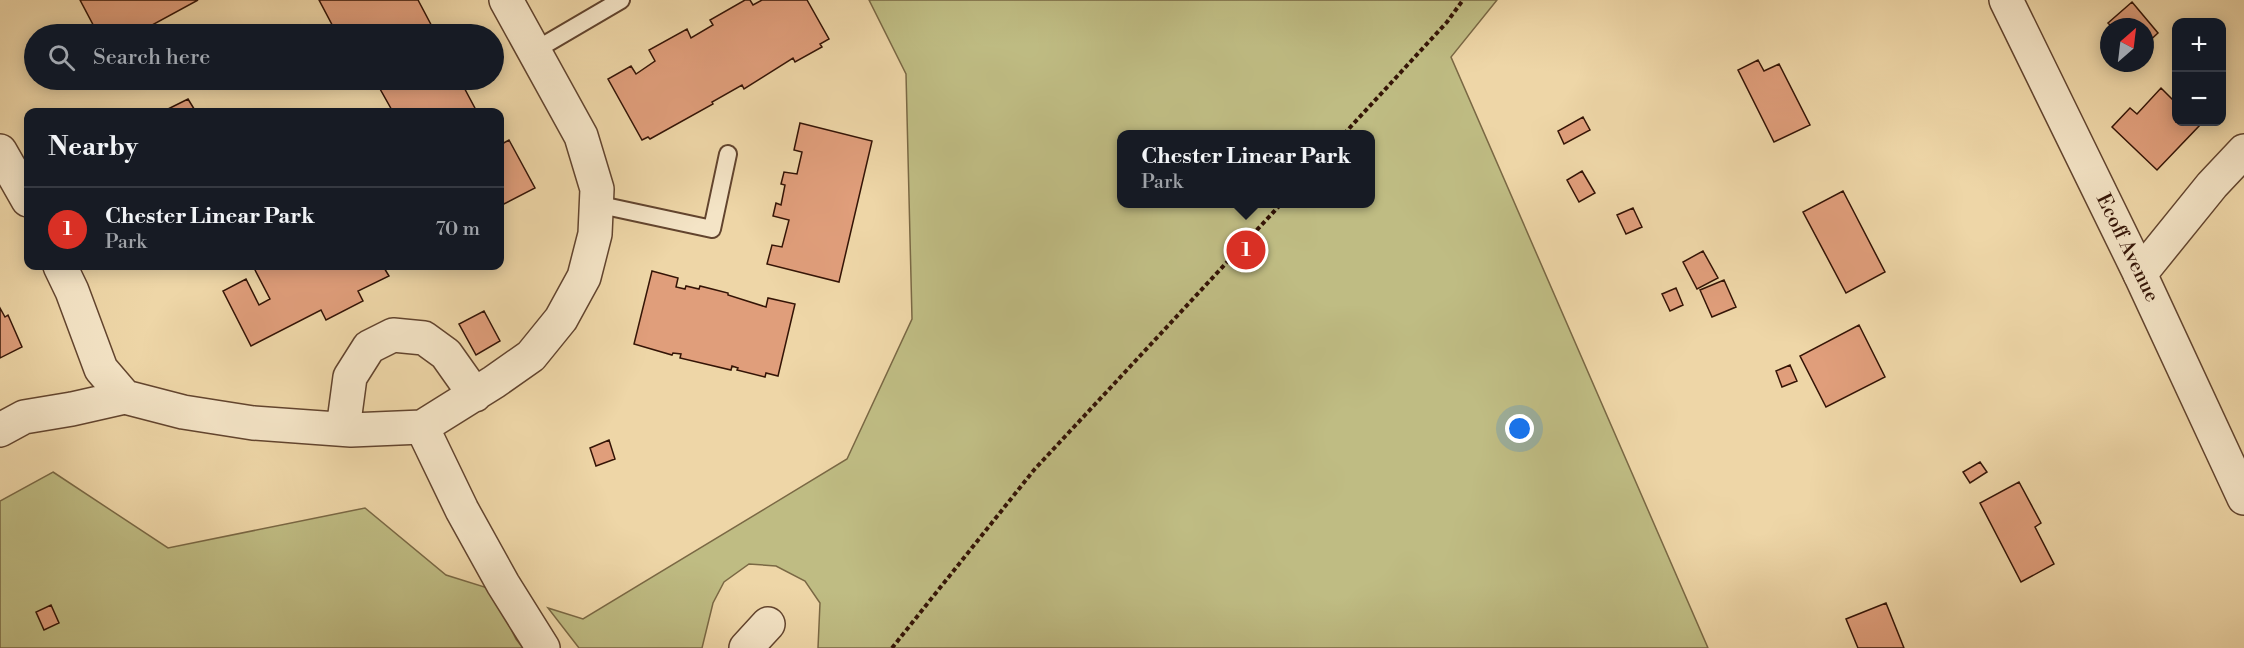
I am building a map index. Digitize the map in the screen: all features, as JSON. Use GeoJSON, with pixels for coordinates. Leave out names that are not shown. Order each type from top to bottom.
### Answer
{"type":"FeatureCollection","features":[{"type":"Feature","properties":{"kind":"street"},"geometry":{"type":"LineString","coordinates":[[0,430],[24,417],[125,397],[183,412],[253,423],[343,429],[422,427],[528,359],[561,319],[584,277],[595,234],[597,189],[581,136],[506,0]]}},
{"type":"Feature","properties":{"kind":"street","name":"Ecoff Avenue"},"geometry":{"type":"LineString","coordinates":[[2006,0],[2140,273],[2244,498]]}},
{"type":"Feature","properties":{"kind":"street"},"geometry":{"type":"LineString","coordinates":[[0,151],[24,193]]}},
{"type":"Feature","properties":{"kind":"street"},"geometry":{"type":"LineString","coordinates":[[2140,273],[2212,185],[2244,151]]}},
{"type":"Feature","properties":{"kind":"street"},"geometry":{"type":"LineString","coordinates":[[62,270],[101,369],[125,397]]}},
{"type":"Feature","properties":{"kind":"street"},"geometry":{"type":"LineString","coordinates":[[343,429],[350,376],[369,347],[393,335],[424,338],[446,354],[475,395]]}},
{"type":"Feature","properties":{"kind":"street"},"geometry":{"type":"LineString","coordinates":[[422,427],[462,510],[503,584],[543,648]]}},
{"type":"Feature","properties":{"kind":"street"},"geometry":{"type":"LineString","coordinates":[[746,648],[768,624]]}},
{"type":"Feature","properties":{"kind":"lane"},"geometry":{"type":"LineString","coordinates":[[534,51],[621,0]]}},
{"type":"Feature","properties":{"kind":"lane"},"geometry":{"type":"LineString","coordinates":[[596,204],[712,229],[728,154]]}},
{"type":"Feature","properties":{"kind":"path"},"geometry":{"type":"LineString","coordinates":[[1349,130],[1447,22],[1463,0]]}},
{"type":"Feature","properties":{"kind":"path"},"geometry":{"type":"LineString","coordinates":[[892,648],[1034,470],[1277,208]]}},
{"type":"Feature","properties":{"kind":"shaded area"},"geometry":{"type":"Polygon","coordinates":[[[869,0],[1497,0],[1451,57],[1708,648],[818,648],[820,603],[805,581],[776,566],[749,564],[724,582],[713,603],[702,648],[579,648],[548,608],[583,619],[847,459],[912,319],[906,74],[869,0]]]}},
{"type":"Feature","properties":{"kind":"shaded area"},"geometry":{"type":"Polygon","coordinates":[[[53,472],[168,548],[365,508],[446,575],[491,589],[516,639],[523,648],[0,648],[0,501],[53,472]]]}},
{"type":"Feature","properties":{"kind":"building"},"geometry":{"type":"Polygon","coordinates":[[[80,0],[198,0],[154,24],[93,24],[80,0]]]}},
{"type":"Feature","properties":{"kind":"building"},"geometry":{"type":"Polygon","coordinates":[[[319,0],[418,0],[431,24],[332,24],[319,0]]]}},
{"type":"Feature","properties":{"kind":"building"},"geometry":{"type":"Polygon","coordinates":[[[745,0],[750,0],[753,5],[762,0],[807,0],[829,39],[820,44],[822,47],[795,62],[793,58],[744,89],[742,85],[650,139],[648,137],[642,140],[608,79],[631,66],[636,74],[655,61],[649,50],[687,29],[691,38],[713,25],[710,20],[745,0]]]}},
{"type":"Feature","properties":{"kind":"building"},"geometry":{"type":"Polygon","coordinates":[[[2132,2],[2145,18],[2114,18],[2132,2]]]}},
{"type":"Feature","properties":{"kind":"building"},"geometry":{"type":"Polygon","coordinates":[[[1758,60],[1764,71],[1779,64],[1810,125],[1774,142],[1738,70],[1758,60]]]}},
{"type":"Feature","properties":{"kind":"building"},"geometry":{"type":"Polygon","coordinates":[[[2161,88],[2172,99],[2172,126],[2199,126],[2157,170],[2112,127],[2130,108],[2137,114],[2161,88]]]}},
{"type":"Feature","properties":{"kind":"building"},"geometry":{"type":"Polygon","coordinates":[[[381,90],[465,90],[475,108],[391,108],[381,90]]]}},
{"type":"Feature","properties":{"kind":"building"},"geometry":{"type":"Polygon","coordinates":[[[188,99],[194,108],[170,108],[188,99]]]}},
{"type":"Feature","properties":{"kind":"building"},"geometry":{"type":"Polygon","coordinates":[[[1583,117],[1590,130],[1564,144],[1558,131],[1583,117]]]}},
{"type":"Feature","properties":{"kind":"building"},"geometry":{"type":"Polygon","coordinates":[[[800,123],[872,141],[839,282],[767,264],[772,245],[782,247],[789,220],[773,216],[776,203],[781,205],[785,185],[781,184],[784,172],[797,174],[802,152],[794,150],[800,123]]]}},
{"type":"Feature","properties":{"kind":"building"},"geometry":{"type":"Polygon","coordinates":[[[509,140],[535,188],[504,204],[504,143],[509,140]]]}},
{"type":"Feature","properties":{"kind":"building"},"geometry":{"type":"Polygon","coordinates":[[[1582,171],[1595,193],[1579,202],[1567,180],[1582,171]]]}},
{"type":"Feature","properties":{"kind":"building"},"geometry":{"type":"Polygon","coordinates":[[[1843,191],[1885,272],[1846,293],[1803,212],[1843,191]]]}},
{"type":"Feature","properties":{"kind":"building"},"geometry":{"type":"Polygon","coordinates":[[[1633,208],[1642,227],[1626,234],[1617,215],[1633,208]]]}},
{"type":"Feature","properties":{"kind":"building"},"geometry":{"type":"Polygon","coordinates":[[[1703,251],[1718,278],[1697,289],[1683,262],[1703,251]]]}},
{"type":"Feature","properties":{"kind":"building"},"geometry":{"type":"Polygon","coordinates":[[[255,270],[385,270],[389,276],[358,291],[363,301],[326,320],[321,310],[251,346],[223,291],[246,279],[259,305],[270,299],[255,270]]]}},
{"type":"Feature","properties":{"kind":"building"},"geometry":{"type":"Polygon","coordinates":[[[652,271],[678,278],[676,287],[685,289],[686,286],[699,289],[700,286],[728,293],[728,295],[766,307],[768,298],[795,304],[778,376],[766,373],[765,377],[737,370],[738,368],[732,366],[731,370],[680,358],[681,354],[673,353],[672,355],[634,344],[652,271]]]}},
{"type":"Feature","properties":{"kind":"building"},"geometry":{"type":"Polygon","coordinates":[[[1724,280],[1736,307],[1712,317],[1700,290],[1724,280]]]}},
{"type":"Feature","properties":{"kind":"building"},"geometry":{"type":"Polygon","coordinates":[[[1676,288],[1683,305],[1670,311],[1662,294],[1676,288]]]}},
{"type":"Feature","properties":{"kind":"building"},"geometry":{"type":"Polygon","coordinates":[[[0,308],[5,317],[8,315],[22,347],[0,358],[0,308]]]}},
{"type":"Feature","properties":{"kind":"building"},"geometry":{"type":"Polygon","coordinates":[[[484,311],[500,341],[476,355],[459,324],[484,311]]]}},
{"type":"Feature","properties":{"kind":"building"},"geometry":{"type":"Polygon","coordinates":[[[1859,325],[1885,377],[1826,407],[1800,356],[1859,325]]]}},
{"type":"Feature","properties":{"kind":"building"},"geometry":{"type":"Polygon","coordinates":[[[1790,365],[1797,381],[1782,387],[1776,371],[1790,365]]]}},
{"type":"Feature","properties":{"kind":"building"},"geometry":{"type":"Polygon","coordinates":[[[609,440],[615,459],[596,466],[590,448],[609,440]]]}},
{"type":"Feature","properties":{"kind":"building"},"geometry":{"type":"Polygon","coordinates":[[[1980,462],[1987,472],[1970,483],[1963,472],[1980,462]]]}},
{"type":"Feature","properties":{"kind":"building"},"geometry":{"type":"Polygon","coordinates":[[[2019,482],[2041,523],[2035,527],[2054,564],[2021,582],[1980,503],[2019,482]]]}},
{"type":"Feature","properties":{"kind":"building"},"geometry":{"type":"Polygon","coordinates":[[[1886,603],[1904,648],[1858,648],[1846,619],[1886,603]]]}},
{"type":"Feature","properties":{"kind":"building"},"geometry":{"type":"Polygon","coordinates":[[[51,605],[59,623],[44,630],[36,612],[51,605]]]}},
{"type":"Feature","properties":{"kind":"place","name":"Chester Linear Park"},"geometry":{"type":"Point","coordinates":[1246,250]}}]}
